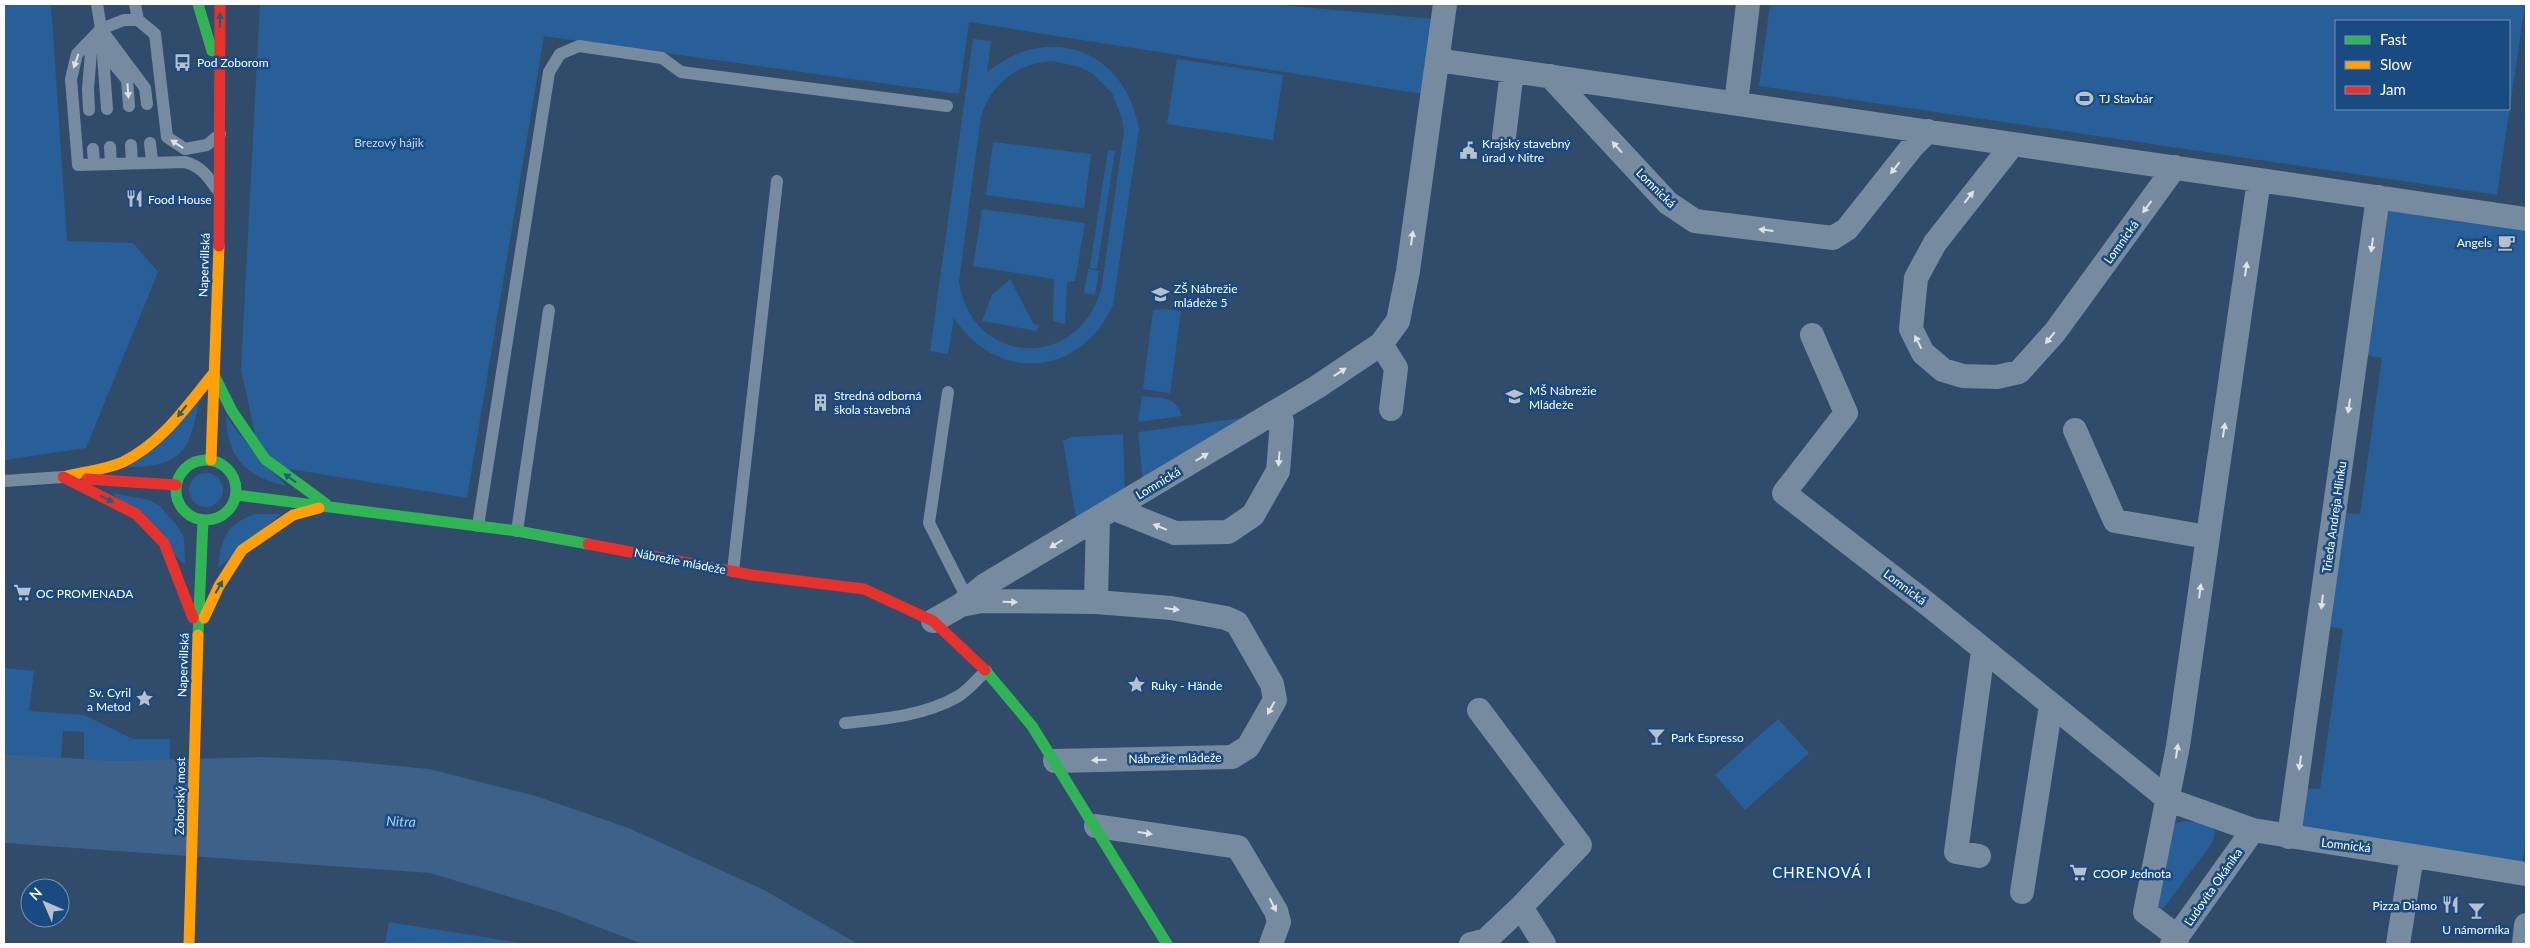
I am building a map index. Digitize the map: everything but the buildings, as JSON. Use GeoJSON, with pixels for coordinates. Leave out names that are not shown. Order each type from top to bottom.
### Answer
{"type":"FeatureCollection","features":[{"type":"Feature","properties":{"kind":"street","name":"Napervillská"},"geometry":{"type":"LineString","coordinates":[[198,4],[218,71]]}},
{"type":"Feature","properties":{"kind":"street","name":"Napervillská"},"geometry":{"type":"LineString","coordinates":[[211,460],[221,195],[218,71],[220,4]]}},
{"type":"Feature","properties":{"kind":"street","name":"Lomnická"},"geometry":{"type":"LineString","coordinates":[[934,621],[1106,513],[1277,411],[1382,344],[1398,321],[1408,271],[1445,4]]}},
{"type":"Feature","properties":{"kind":"street"},"geometry":{"type":"LineString","coordinates":[[1736,104],[1748,4]]}},
{"type":"Feature","properties":{"kind":"street"},"geometry":{"type":"LineString","coordinates":[[1437,60],[2526,219]]}},
{"type":"Feature","properties":{"kind":"street"},"geometry":{"type":"LineString","coordinates":[[1504,137],[1512,71]]}},
{"type":"Feature","properties":{"kind":"street","name":"Lomnická"},"geometry":{"type":"LineString","coordinates":[[1550,76],[1668,203],[1695,222],[1834,238],[1847,229],[1912,147],[1928,131]]}},
{"type":"Feature","properties":{"kind":"street","name":"Lomnická"},"geometry":{"type":"LineString","coordinates":[[2013,144],[1935,243],[1916,278],[1911,328],[1923,353],[1943,370],[1962,376],[1996,377],[2019,372],[2055,332],[2175,168]]}},
{"type":"Feature","properties":{"kind":"street"},"geometry":{"type":"LineString","coordinates":[[2175,940],[2145,912],[2169,800],[2259,180]]}},
{"type":"Feature","properties":{"kind":"street","name":"Trieda Andreja Hlinku"},"geometry":{"type":"LineString","coordinates":[[2289,838],[2378,197]]}},
{"type":"Feature","properties":{"kind":"street","name":"Lomnická"},"geometry":{"type":"LineString","coordinates":[[1812,335],[1846,413],[1784,493],[1930,606],[1982,651],[2169,800],[2254,830],[2289,838],[2392,851],[2412,856],[2526,874]]}},
{"type":"Feature","properties":{"kind":"street"},"geometry":{"type":"LineString","coordinates":[[1382,344],[1396,368],[1391,409]]}},
{"type":"Feature","properties":{"kind":"street"},"geometry":{"type":"LineString","coordinates":[[64,477],[122,462],[147,446],[165,433],[213,374],[232,411],[265,460],[330,506]]}},
{"type":"Feature","properties":{"kind":"street"},"geometry":{"type":"LineString","coordinates":[[1096,602],[1106,513],[1175,532],[1228,532],[1253,515],[1278,471],[1282,421],[1277,411]]}},
{"type":"Feature","properties":{"kind":"street"},"geometry":{"type":"LineString","coordinates":[[2075,430],[2114,521],[2207,537]]}},
{"type":"Feature","properties":{"kind":"street"},"geometry":{"type":"LineString","coordinates":[[199,460],[211,460],[226,467],[231,473],[235,481],[236,495],[224,514],[203,520],[185,511],[179,504],[176,485],[180,474],[188,465],[199,460]]}},
{"type":"Feature","properties":{"kind":"street"},"geometry":{"type":"LineString","coordinates":[[64,477],[176,485]]}},
{"type":"Feature","properties":{"kind":"street"},"geometry":{"type":"LineString","coordinates":[[64,477],[136,514],[164,543],[198,631]]}},
{"type":"Feature","properties":{"kind":"street","name":"Nábrežie mládeže"},"geometry":{"type":"LineString","coordinates":[[236,495],[518,531],[733,571],[864,589],[934,621],[986,671],[1032,726],[1096,826],[1167,944]]}},
{"type":"Feature","properties":{"kind":"street"},"geometry":{"type":"LineString","coordinates":[[198,631],[219,586],[242,550],[293,515],[330,506]]}},
{"type":"Feature","properties":{"kind":"street","name":"Napervillská"},"geometry":{"type":"LineString","coordinates":[[194,722],[203,520]]}},
{"type":"Feature","properties":{"kind":"street","name":"Nábrežie mládeže"},"geometry":{"type":"LineString","coordinates":[[964,602],[1096,602],[1171,608],[1226,618],[1236,623],[1272,684],[1275,700],[1248,747],[1232,757],[1055,761]]}},
{"type":"Feature","properties":{"kind":"street"},"geometry":{"type":"LineString","coordinates":[[1979,856],[1956,852],[1982,651]]}},
{"type":"Feature","properties":{"kind":"street"},"geometry":{"type":"LineString","coordinates":[[2022,892],[2051,705]]}},
{"type":"Feature","properties":{"kind":"street"},"geometry":{"type":"LineString","coordinates":[[1471,944],[1486,940],[1521,907],[1580,845],[1479,710]]}},
{"type":"Feature","properties":{"kind":"street","name":"Zoborský most"},"geometry":{"type":"LineString","coordinates":[[189,944],[194,722]]}},
{"type":"Feature","properties":{"kind":"street"},"geometry":{"type":"LineString","coordinates":[[1096,826],[1238,847],[1276,911],[1279,922],[1271,944]]}},
{"type":"Feature","properties":{"kind":"street","name":"Ľudovíta Okánika"},"geometry":{"type":"LineString","coordinates":[[2175,940],[2254,830]]}},
{"type":"Feature","properties":{"kind":"street"},"geometry":{"type":"LineString","coordinates":[[2398,944],[2412,856]]}},
{"type":"Feature","properties":{"kind":"street"},"geometry":{"type":"LineString","coordinates":[[1521,907],[1544,944]]}},
{"type":"Feature","properties":{"kind":"street"},"geometry":{"type":"LineString","coordinates":[[2524,944],[2526,925]]}},
{"type":"Feature","properties":{"kind":"lane"},"geometry":{"type":"LineString","coordinates":[[89,110],[88,90],[96,34],[97,4]]}},
{"type":"Feature","properties":{"kind":"lane"},"geometry":{"type":"LineString","coordinates":[[135,4],[138,20]]}},
{"type":"Feature","properties":{"kind":"lane"},"geometry":{"type":"LineString","coordinates":[[220,134],[207,145],[185,149],[166,137],[155,34],[138,20],[124,20],[96,34],[77,54],[71,79],[78,165],[184,162],[195,165],[207,174],[221,195]]}},
{"type":"Feature","properties":{"kind":"lane"},"geometry":{"type":"LineString","coordinates":[[96,34],[102,50],[107,108]]}},
{"type":"Feature","properties":{"kind":"lane"},"geometry":{"type":"LineString","coordinates":[[96,34],[145,88],[147,104]]}},
{"type":"Feature","properties":{"kind":"lane"},"geometry":{"type":"LineString","coordinates":[[478,526],[550,72],[560,54],[579,46],[662,58],[681,72],[947,106]]}},
{"type":"Feature","properties":{"kind":"lane"},"geometry":{"type":"LineString","coordinates":[[102,50],[127,80],[129,106]]}},
{"type":"Feature","properties":{"kind":"lane"},"geometry":{"type":"LineString","coordinates":[[150,143],[152,162]]}},
{"type":"Feature","properties":{"kind":"lane"},"geometry":{"type":"LineString","coordinates":[[131,145],[132,163]]}},
{"type":"Feature","properties":{"kind":"lane"},"geometry":{"type":"LineString","coordinates":[[110,148],[111,164]]}},
{"type":"Feature","properties":{"kind":"lane"},"geometry":{"type":"LineString","coordinates":[[93,149],[94,164]]}},
{"type":"Feature","properties":{"kind":"lane"},"geometry":{"type":"LineString","coordinates":[[733,571],[777,181]]}},
{"type":"Feature","properties":{"kind":"lane"},"geometry":{"type":"LineString","coordinates":[[518,531],[549,310]]}},
{"type":"Feature","properties":{"kind":"lane"},"geometry":{"type":"LineString","coordinates":[[948,392],[929,523],[964,602]]}},
{"type":"Feature","properties":{"kind":"lane"},"geometry":{"type":"LineString","coordinates":[[4,480],[64,477]]}},
{"type":"Feature","properties":{"kind":"lane"},"geometry":{"type":"LineString","coordinates":[[845,723],[900,717],[933,706],[959,696],[986,671]]}},
{"type":"Feature","properties":{"kind":"green space"},"geometry":{"type":"Polygon","coordinates":[[[4,4],[51,4],[67,241],[133,243],[158,272],[86,448],[4,460],[4,4]]]}},
{"type":"Feature","properties":{"kind":"green space","name":"Brezový hájik"},"geometry":{"type":"Polygon","coordinates":[[[260,4],[1270,4],[1434,19],[1423,94],[969,22],[959,94],[544,36],[467,498],[265,465],[287,486],[273,482],[250,471],[235,455],[230,444],[226,416],[261,462],[241,369],[260,4]]]}},
{"type":"Feature","properties":{"kind":"green space","name":"TJ Stavbár"},"geometry":{"type":"Polygon","coordinates":[[[1770,4],[2525,4],[2510,106],[2510,20],[2335,20],[2335,110],[2509,110],[2497,195],[1759,86],[1770,4]]]}},
{"type":"Feature","properties":{"kind":"green space"},"geometry":{"type":"Polygon","coordinates":[[[973,39],[991,41],[987,72],[1011,57],[1035,49],[1059,47],[1081,52],[1101,63],[1118,79],[1131,102],[1139,129],[1113,305],[1098,329],[1080,347],[1060,358],[1038,363],[1015,362],[993,354],[972,339],[954,318],[948,354],[930,351],[973,39]],[[1053,61],[1018,70],[1008,76],[992,93],[981,116],[959,281],[968,309],[983,330],[1003,343],[1026,348],[1049,346],[1070,335],[1088,317],[1101,290],[1124,132],[1122,118],[1112,93],[1092,73],[1080,67],[1053,61]]]}},
{"type":"Feature","properties":{"kind":"green space"},"geometry":{"type":"Polygon","coordinates":[[[1177,59],[1283,75],[1273,140],[1167,124],[1177,59]]]}},
{"type":"Feature","properties":{"kind":"green space"},"geometry":{"type":"Polygon","coordinates":[[[993,142],[1091,154],[1084,208],[986,195],[993,142]]]}},
{"type":"Feature","properties":{"kind":"green space"},"geometry":{"type":"Polygon","coordinates":[[[1108,150],[1115,151],[1097,269],[1090,268],[1090,266],[1108,150]]]}},
{"type":"Feature","properties":{"kind":"green space"},"geometry":{"type":"Polygon","coordinates":[[[2389,208],[2526,228],[2526,838],[2522,864],[2301,830],[2304,788],[2320,789],[2343,629],[2327,626],[2344,513],[2360,514],[2382,358],[2366,355],[2389,208]]]}},
{"type":"Feature","properties":{"kind":"green space"},"geometry":{"type":"Polygon","coordinates":[[[982,209],[1085,223],[1075,281],[1067,282],[1065,324],[1053,321],[1054,279],[973,266],[982,209]]]}},
{"type":"Feature","properties":{"kind":"green space"},"geometry":{"type":"Polygon","coordinates":[[[1088,269],[1099,271],[1095,295],[1084,293],[1088,269]]]}},
{"type":"Feature","properties":{"kind":"green space"},"geometry":{"type":"Polygon","coordinates":[[[1010,279],[1033,323],[1039,326],[1037,331],[982,321],[992,295],[1010,279]]]}},
{"type":"Feature","properties":{"kind":"green space"},"geometry":{"type":"Polygon","coordinates":[[[1153,310],[1181,311],[1170,393],[1143,389],[1153,310]]]}},
{"type":"Feature","properties":{"kind":"green space"},"geometry":{"type":"Polygon","coordinates":[[[200,396],[193,429],[182,451],[173,459],[161,463],[127,467],[200,396]]]}},
{"type":"Feature","properties":{"kind":"green space"},"geometry":{"type":"Polygon","coordinates":[[[1142,396],[1172,401],[1176,404],[1182,416],[1138,422],[1142,396]]]}},
{"type":"Feature","properties":{"kind":"green space"},"geometry":{"type":"Polygon","coordinates":[[[1242,418],[1143,481],[1138,432],[1242,418]]]}},
{"type":"Feature","properties":{"kind":"green space"},"geometry":{"type":"Polygon","coordinates":[[[1123,434],[1125,493],[1077,523],[1063,441],[1071,437],[1123,434]]]}},
{"type":"Feature","properties":{"kind":"green space"},"geometry":{"type":"Polygon","coordinates":[[[206,473],[218,478],[223,490],[218,502],[206,507],[194,502],[189,490],[194,478],[206,473]]]}},
{"type":"Feature","properties":{"kind":"green space"},"geometry":{"type":"Polygon","coordinates":[[[112,493],[149,500],[160,506],[177,526],[184,538],[185,565],[112,493]]]}},
{"type":"Feature","properties":{"kind":"green space"},"geometry":{"type":"Polygon","coordinates":[[[255,514],[281,514],[218,568],[221,548],[231,528],[245,518],[255,514]]]}},
{"type":"Feature","properties":{"kind":"green space"},"geometry":{"type":"Polygon","coordinates":[[[4,668],[34,671],[29,711],[84,715],[133,739],[170,739],[170,760],[84,760],[84,732],[63,731],[61,758],[4,754],[4,668]]]}},
{"type":"Feature","properties":{"kind":"green space"},"geometry":{"type":"Polygon","coordinates":[[[1778,719],[1809,753],[1745,810],[1715,775],[1778,719]]]}},
{"type":"Feature","properties":{"kind":"green space"},"geometry":{"type":"Polygon","coordinates":[[[2185,821],[2209,824],[2215,831],[2213,842],[2159,914],[2170,831],[2176,823],[2185,821]]]}},
{"type":"Feature","properties":{"kind":"green space"},"geometry":{"type":"Polygon","coordinates":[[[389,922],[527,944],[385,944],[389,922]]]}},
{"type":"Feature","properties":{"kind":"water","name":"Nitra"},"geometry":{"type":"Polygon","coordinates":[[[4,754],[113,761],[261,757],[335,760],[429,769],[536,796],[631,829],[764,890],[858,944],[643,944],[553,910],[430,873],[4,843],[4,754]]]}},
{"type":"Feature","properties":{"kind":"traffic: fast"},"geometry":{"type":"LineString","coordinates":[[198,4],[212,51]]}},
{"type":"Feature","properties":{"kind":"traffic: fast"},"geometry":{"type":"LineString","coordinates":[[215,377],[232,411],[265,459],[326,504]]}},
{"type":"Feature","properties":{"kind":"traffic: fast"},"geometry":{"type":"LineString","coordinates":[[206,460],[223,465],[231,473],[236,490],[231,507],[223,515],[206,520],[189,515],[181,507],[176,490],[181,473],[189,465],[206,460]]}},
{"type":"Feature","properties":{"kind":"traffic: fast"},"geometry":{"type":"LineString","coordinates":[[236,495],[517,531],[588,544]]}},
{"type":"Feature","properties":{"kind":"traffic: fast"},"geometry":{"type":"LineString","coordinates":[[198,635],[203,520]]}},
{"type":"Feature","properties":{"kind":"traffic: fast"},"geometry":{"type":"LineString","coordinates":[[985,670],[1032,726],[1167,944]]}},
{"type":"Feature","properties":{"kind":"traffic: slow"},"geometry":{"type":"LineString","coordinates":[[211,460],[219,246]]}},
{"type":"Feature","properties":{"kind":"traffic: slow"},"geometry":{"type":"LineString","coordinates":[[63,477],[109,467],[137,454],[161,435],[213,374]]}},
{"type":"Feature","properties":{"kind":"traffic: slow"},"geometry":{"type":"LineString","coordinates":[[204,618],[219,586],[242,550],[293,515],[319,508]]}},
{"type":"Feature","properties":{"kind":"traffic: slow"},"geometry":{"type":"LineString","coordinates":[[189,944],[198,635]]}},
{"type":"Feature","properties":{"kind":"traffic: jam"},"geometry":{"type":"LineString","coordinates":[[219,246],[220,4]]}},
{"type":"Feature","properties":{"kind":"traffic: jam"},"geometry":{"type":"LineString","coordinates":[[63,477],[136,514],[164,543],[193,618]]}},
{"type":"Feature","properties":{"kind":"traffic: jam"},"geometry":{"type":"LineString","coordinates":[[87,479],[176,485]]}},
{"type":"Feature","properties":{"kind":"traffic: jam"},"geometry":{"type":"LineString","coordinates":[[588,544],[752,575],[864,589],[933,621],[985,670]]}},
{"type":"Feature","properties":{"kind":"place","name":"Pod Zoborom"},"geometry":{"type":"Point","coordinates":[183,62]}},
{"type":"Feature","properties":{"kind":"place","name":"TJ Stavbár"},"geometry":{"type":"Point","coordinates":[2085,98]}},
{"type":"Feature","properties":{"kind":"place","name":"Krajský stavebný úrad v Nitre"},"geometry":{"type":"Point","coordinates":[1468,150]}},
{"type":"Feature","properties":{"kind":"place","name":"Food House"},"geometry":{"type":"Point","coordinates":[134,199]}},
{"type":"Feature","properties":{"kind":"place","name":"Angels"},"geometry":{"type":"Point","coordinates":[2506,242]}},
{"type":"Feature","properties":{"kind":"place","name":"ZŠ Nábrežie mládeže 5"},"geometry":{"type":"Point","coordinates":[1160,295]}},
{"type":"Feature","properties":{"kind":"place","name":"MŠ Nábrežie Mládeže"},"geometry":{"type":"Point","coordinates":[1515,397]}},
{"type":"Feature","properties":{"kind":"place","name":"Stredná odborná škola stavebná"},"geometry":{"type":"Point","coordinates":[820,402]}},
{"type":"Feature","properties":{"kind":"place","name":"OC PROMENADA"},"geometry":{"type":"Point","coordinates":[22,593]}},
{"type":"Feature","properties":{"kind":"place","name":"Ruky - Hände"},"geometry":{"type":"Point","coordinates":[1137,685]}},
{"type":"Feature","properties":{"kind":"place","name":"Sv. Cyril a Metod"},"geometry":{"type":"Point","coordinates":[145,699]}},
{"type":"Feature","properties":{"kind":"place","name":"Park Espresso"},"geometry":{"type":"Point","coordinates":[1657,737]}},
{"type":"Feature","properties":{"kind":"place","name":"COOP Jednota"},"geometry":{"type":"Point","coordinates":[2079,873]}},
{"type":"Feature","properties":{"kind":"place","name":"Pizza Diamo"},"geometry":{"type":"Point","coordinates":[2451,905]}},
{"type":"Feature","properties":{"kind":"place","name":"U námorníka"},"geometry":{"type":"Point","coordinates":[2476,910]}},
{"type":"Feature","properties":{"kind":"district","name":"CHRENOVÁ I"},"geometry":{"type":"Point","coordinates":[1822,872]}}]}
